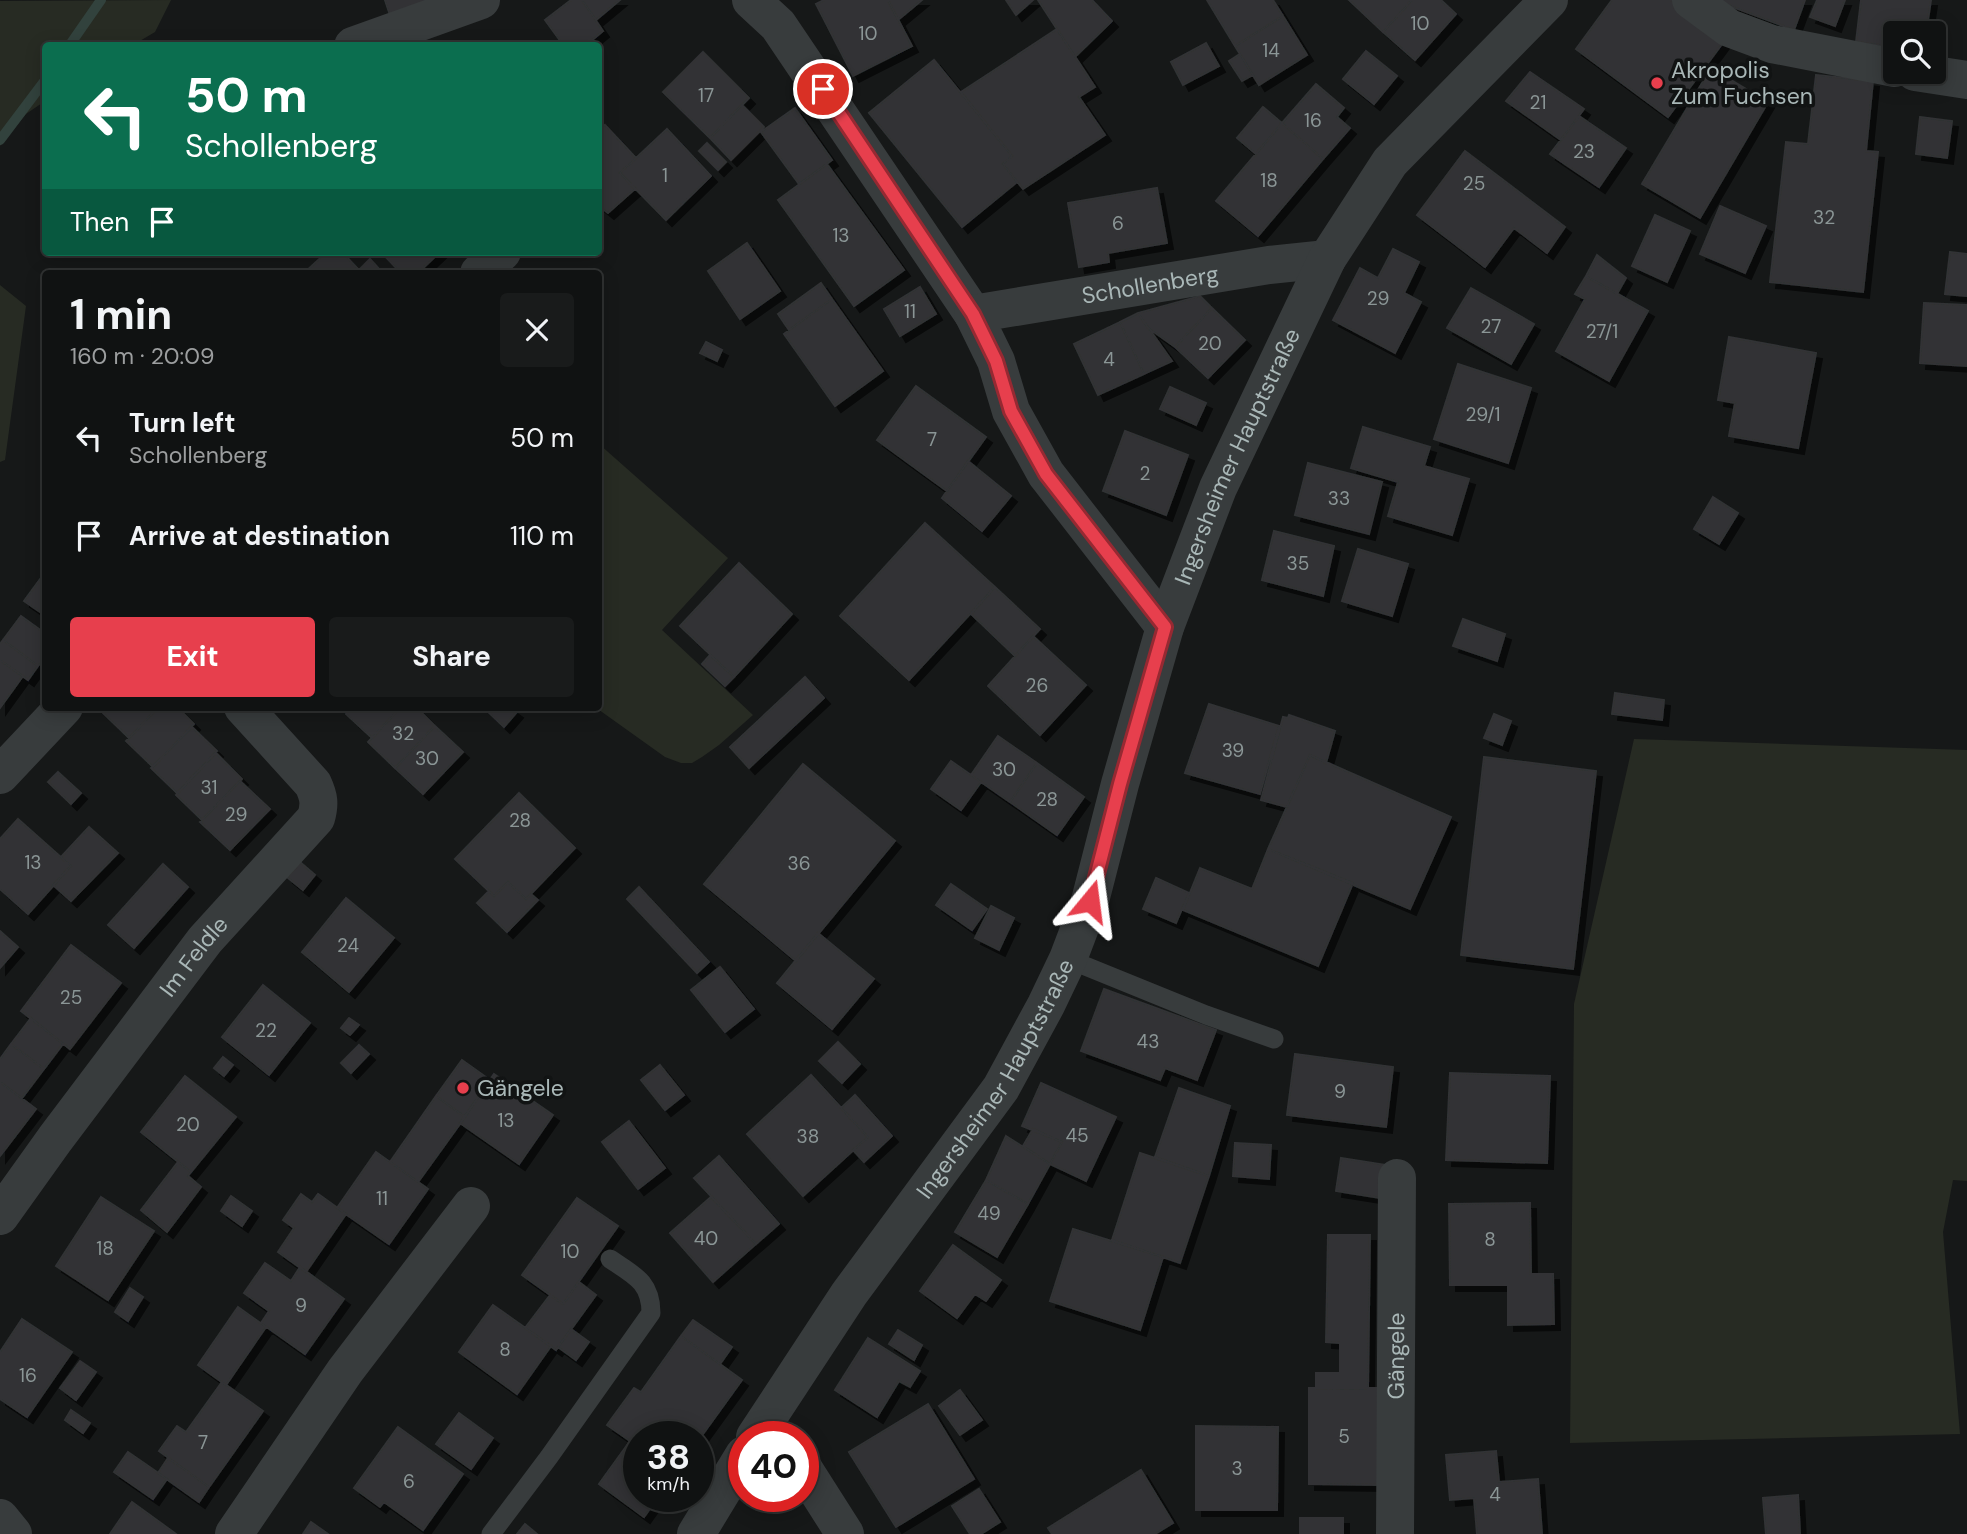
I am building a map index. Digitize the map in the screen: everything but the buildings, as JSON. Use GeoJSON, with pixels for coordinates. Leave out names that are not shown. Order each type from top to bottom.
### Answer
{"type":"FeatureCollection","features":[{"type":"Feature","properties":{"kind":"street"},"geometry":{"type":"LineString","coordinates":[[364,42],[481,0]]}},
{"type":"Feature","properties":{"kind":"street"},"geometry":{"type":"LineString","coordinates":[[751,0],[778,25],[973,314],[996,361],[1011,411],[1046,474],[1165,627]]}},
{"type":"Feature","properties":{"kind":"street","name":"Ingersheimer Hauptstraße"},"geometry":{"type":"LineString","coordinates":[[774,1421],[849,1294],[1001,1088],[1029,1040],[1068,959],[1090,901],[1165,627],[1218,488],[1327,259],[1390,162],[1549,0]]}},
{"type":"Feature","properties":{"kind":"street"},"geometry":{"type":"LineString","coordinates":[[1691,0],[1729,28],[1772,44],[1883,66]]}},
{"type":"Feature","properties":{"kind":"street"},"geometry":{"type":"LineString","coordinates":[[1946,77],[1967,80]]}},
{"type":"Feature","properties":{"kind":"street"},"geometry":{"type":"LineString","coordinates":[[482,270],[498,256]]}},
{"type":"Feature","properties":{"kind":"street","name":"Schollenberg"},"geometry":{"type":"LineString","coordinates":[[973,314],[1269,265],[1327,259]]}},
{"type":"Feature","properties":{"kind":"street"},"geometry":{"type":"LineString","coordinates":[[0,775],[60,711]]}},
{"type":"Feature","properties":{"kind":"street","name":"Im Feldle"},"geometry":{"type":"LineString","coordinates":[[0,1216],[205,940],[316,818],[320,805],[319,795],[313,784],[247,711]]}},
{"type":"Feature","properties":{"kind":"street","name":"Gängele"},"geometry":{"type":"LineString","coordinates":[[1395,1534],[1397,1178]]}},
{"type":"Feature","properties":{"kind":"street"},"geometry":{"type":"LineString","coordinates":[[234,1534],[345,1371],[471,1206]]}},
{"type":"Feature","properties":{"kind":"street"},"geometry":{"type":"LineString","coordinates":[[696,1534],[728,1481]]}},
{"type":"Feature","properties":{"kind":"street"},"geometry":{"type":"LineString","coordinates":[[819,1493],[845,1534]]}},
{"type":"Feature","properties":{"kind":"street"},"geometry":{"type":"LineString","coordinates":[[0,1518],[13,1534]]}},
{"type":"Feature","properties":{"kind":"lane"},"geometry":{"type":"LineString","coordinates":[[1068,959],[1206,1015],[1274,1039]]}},
{"type":"Feature","properties":{"kind":"lane"},"geometry":{"type":"LineString","coordinates":[[491,1534],[651,1313],[648,1289],[639,1278],[610,1259]]}},
{"type":"Feature","properties":{"kind":"shaded area"},"geometry":{"type":"Polygon","coordinates":[[[171,0],[155,32],[138,42],[42,42],[42,103],[26,114],[0,146],[0,1],[171,0]]]}},
{"type":"Feature","properties":{"kind":"shaded area"},"geometry":{"type":"Polygon","coordinates":[[[0,285],[26,306],[5,460],[0,462],[0,285]]]}},
{"type":"Feature","properties":{"kind":"shaded area"},"geometry":{"type":"Polygon","coordinates":[[[602,447],[728,558],[662,630],[753,715],[719,745],[692,763],[681,763],[665,757],[601,711],[602,447]]]}},
{"type":"Feature","properties":{"kind":"shaded area"},"geometry":{"type":"Polygon","coordinates":[[[1634,739],[1967,750],[1967,1181],[1953,1180],[1943,1232],[1960,1434],[1570,1443],[1574,1004],[1634,739]]]}},
{"type":"Feature","properties":{"kind":"waterway"},"geometry":{"type":"LineString","coordinates":[[72,42],[101,0]]}},
{"type":"Feature","properties":{"kind":"waterway"},"geometry":{"type":"LineString","coordinates":[[0,140],[42,84]]}},
{"type":"Feature","properties":{"kind":"place","name":"Akropolis Zum Fuchsen"},"geometry":{"type":"Point","coordinates":[1657,83]}},
{"type":"Feature","properties":{"kind":"place","name":"Gängele"},"geometry":{"type":"Point","coordinates":[463,1088]}},
{"type":"Feature","properties":{"kind":"route"},"geometry":{"type":"LineString","coordinates":[[823,89],[973,314],[996,361],[1011,411],[1046,474],[1165,627],[1090,901]]}}]}
